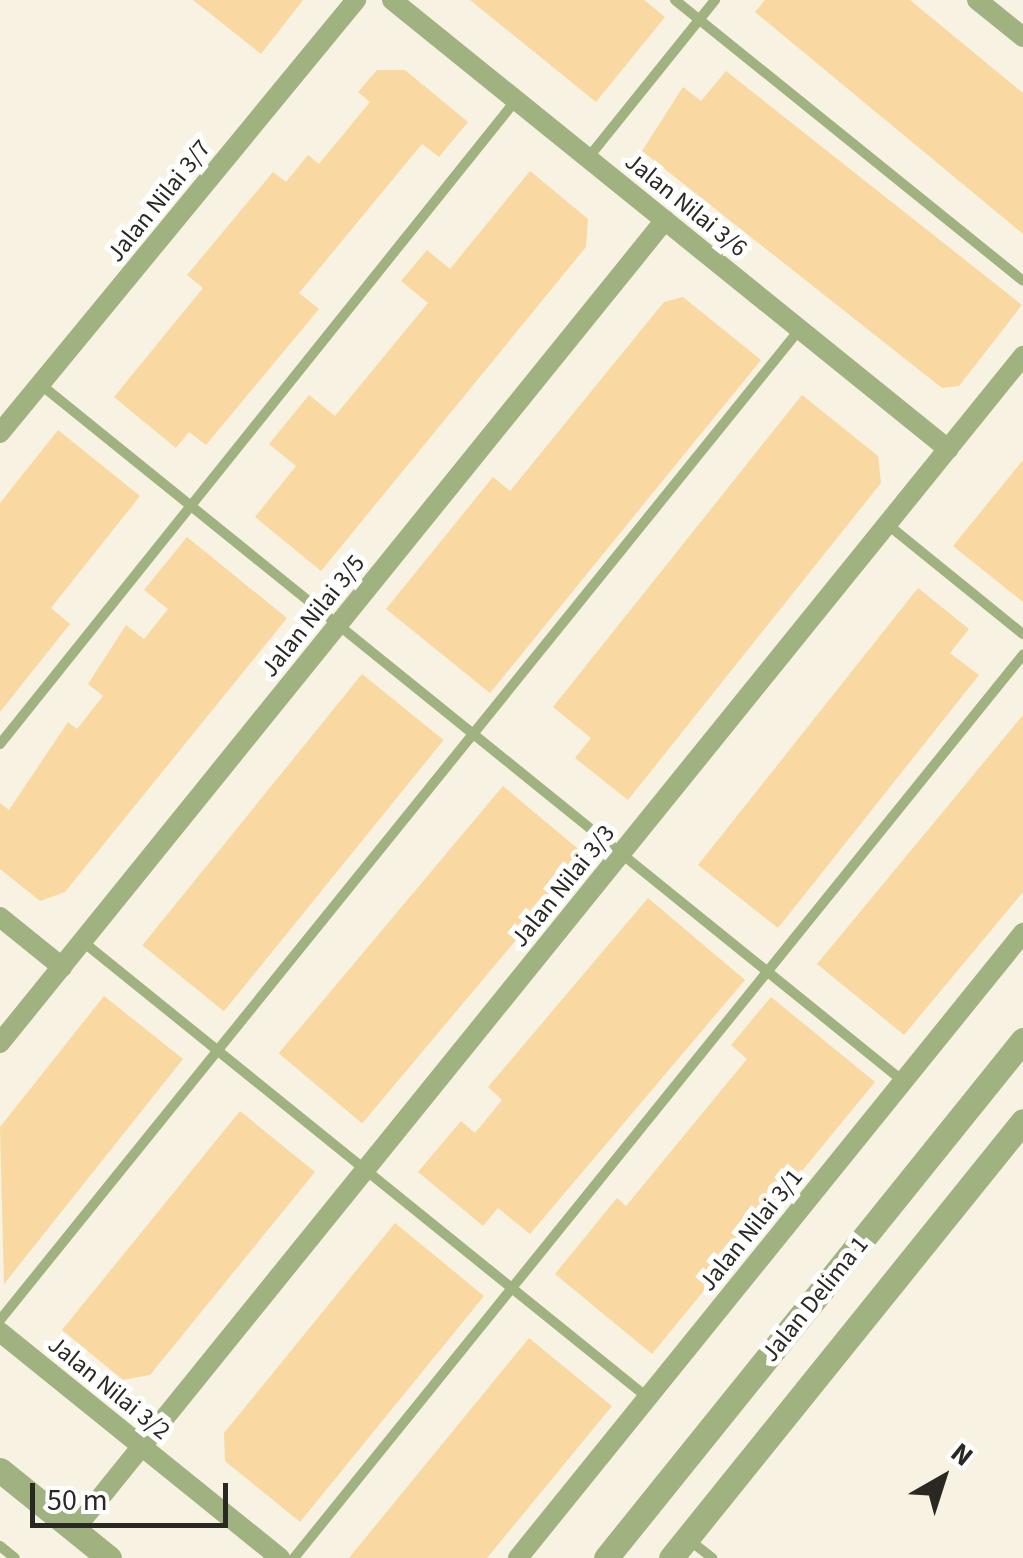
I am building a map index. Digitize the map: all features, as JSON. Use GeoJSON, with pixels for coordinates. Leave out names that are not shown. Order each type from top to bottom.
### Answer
{"type":"FeatureCollection","features":[{"type":"Feature","properties":{"kind":"street","name":"Jalan Nilai 3/7"},"geometry":{"type":"LineString","coordinates":[[0,433],[356,0]]}},
{"type":"Feature","properties":{"kind":"street","name":"Jalan Nilai 3/6"},"geometry":{"type":"LineString","coordinates":[[392,0],[948,449]]}},
{"type":"Feature","properties":{"kind":"street"},"geometry":{"type":"LineString","coordinates":[[977,0],[1023,38]]}},
{"type":"Feature","properties":{"kind":"street","name":"Jalan Nilai 3/5"},"geometry":{"type":"LineString","coordinates":[[0,1043],[665,220]]}},
{"type":"Feature","properties":{"kind":"street","name":"Jalan Nilai 3/3"},"geometry":{"type":"LineString","coordinates":[[74,1530],[1023,356]]}},
{"type":"Feature","properties":{"kind":"street"},"geometry":{"type":"LineString","coordinates":[[0,917],[62,967]]}},
{"type":"Feature","properties":{"kind":"street","name":"Jalan Nilai 3/1"},"geometry":{"type":"LineString","coordinates":[[518,1558],[1023,933]]}},
{"type":"Feature","properties":{"kind":"street","name":"Jalan Delima 1"},"geometry":{"type":"LineString","coordinates":[[606,1558],[1021,1048]]}},
{"type":"Feature","properties":{"kind":"street","name":"Jalan Delima 1"},"geometry":{"type":"LineString","coordinates":[[679,1548],[1023,1121]]}},
{"type":"Feature","properties":{"kind":"street","name":"Jalan Nilai 3/2"},"geometry":{"type":"LineString","coordinates":[[0,1332],[280,1558]]}},
{"type":"Feature","properties":{"kind":"street"},"geometry":{"type":"LineString","coordinates":[[0,1470],[109,1558]]}},
{"type":"Feature","properties":{"kind":"lane"},"geometry":{"type":"LineString","coordinates":[[675,0],[1023,281]]}},
{"type":"Feature","properties":{"kind":"lane"},"geometry":{"type":"LineString","coordinates":[[588,158],[715,0]]}},
{"type":"Feature","properties":{"kind":"lane"},"geometry":{"type":"LineString","coordinates":[[0,744],[516,100]]}},
{"type":"Feature","properties":{"kind":"lane"},"geometry":{"type":"LineString","coordinates":[[0,1320],[800,330]]}},
{"type":"Feature","properties":{"kind":"lane"},"geometry":{"type":"LineString","coordinates":[[40,384],[904,1081]]}},
{"type":"Feature","properties":{"kind":"lane"},"geometry":{"type":"LineString","coordinates":[[887,524],[1023,634]]}},
{"type":"Feature","properties":{"kind":"lane"},"geometry":{"type":"LineString","coordinates":[[294,1558],[1023,655]]}},
{"type":"Feature","properties":{"kind":"lane"},"geometry":{"type":"LineString","coordinates":[[82,941],[648,1398]]}},
{"type":"Feature","properties":{"kind":"lane"},"geometry":{"type":"LineString","coordinates":[[0,1546],[15,1558]]}},
{"type":"Feature","properties":{"kind":"lane"},"geometry":{"type":"LineString","coordinates":[[679,1548],[712,1558]]}},
{"type":"Feature","properties":{"kind":"building"},"geometry":{"type":"Polygon","coordinates":[[[193,0],[303,0],[261,54],[193,0]]]}},
{"type":"Feature","properties":{"kind":"building"},"geometry":{"type":"Polygon","coordinates":[[[470,0],[644,0],[665,17],[596,102],[470,0]]]}},
{"type":"Feature","properties":{"kind":"building"},"geometry":{"type":"Polygon","coordinates":[[[765,0],[910,0],[1023,93],[1023,234],[755,12],[765,0]]]}},
{"type":"Feature","properties":{"kind":"building"},"geometry":{"type":"Polygon","coordinates":[[[377,70],[405,70],[468,122],[439,157],[422,144],[299,293],[319,309],[206,445],[189,432],[176,448],[114,397],[203,288],[187,275],[273,172],[286,182],[308,155],[319,164],[370,102],[358,92],[377,70]]]}},
{"type":"Feature","properties":{"kind":"building"},"geometry":{"type":"Polygon","coordinates":[[[726,71],[1022,305],[959,386],[942,388],[642,151],[683,87],[701,101],[726,71]]]}},
{"type":"Feature","properties":{"kind":"building"},"geometry":{"type":"Polygon","coordinates":[[[530,171],[588,219],[586,247],[321,571],[255,517],[296,466],[269,444],[309,395],[335,416],[428,303],[401,281],[427,250],[450,269],[530,171]]]}},
{"type":"Feature","properties":{"kind":"building"},"geometry":{"type":"Polygon","coordinates":[[[683,297],[761,360],[490,693],[386,609],[493,477],[510,491],[664,302],[683,297]]]}},
{"type":"Feature","properties":{"kind":"building"},"geometry":{"type":"Polygon","coordinates":[[[802,395],[878,456],[881,483],[628,800],[575,758],[591,738],[553,707],[802,395]]]}},
{"type":"Feature","properties":{"kind":"building"},"geometry":{"type":"Polygon","coordinates":[[[58,430],[140,496],[51,608],[70,624],[0,712],[0,503],[58,430]]]}},
{"type":"Feature","properties":{"kind":"building"},"geometry":{"type":"Polygon","coordinates":[[[1023,460],[1023,602],[953,546],[1023,460]]]}},
{"type":"Feature","properties":{"kind":"building"},"geometry":{"type":"Polygon","coordinates":[[[187,537],[287,618],[65,892],[40,901],[0,869],[0,803],[9,810],[68,722],[77,729],[103,696],[88,684],[126,625],[144,639],[168,609],[144,590],[187,537]]]}},
{"type":"Feature","properties":{"kind":"building"},"geometry":{"type":"Polygon","coordinates":[[[918,588],[969,629],[950,653],[979,675],[778,928],[698,865],[918,588]]]}},
{"type":"Feature","properties":{"kind":"building"},"geometry":{"type":"Polygon","coordinates":[[[362,674],[444,740],[224,1011],[142,945],[362,674]]]}},
{"type":"Feature","properties":{"kind":"building"},"geometry":{"type":"Polygon","coordinates":[[[1023,715],[1023,892],[904,1035],[817,964],[1023,715]]]}},
{"type":"Feature","properties":{"kind":"building"},"geometry":{"type":"Polygon","coordinates":[[[503,786],[586,856],[362,1123],[279,1053],[503,786]]]}},
{"type":"Feature","properties":{"kind":"building"},"geometry":{"type":"Polygon","coordinates":[[[648,898],[745,980],[530,1234],[498,1208],[483,1226],[418,1172],[461,1121],[475,1133],[502,1100],[488,1087],[648,898]]]}},
{"type":"Feature","properties":{"kind":"building"},"geometry":{"type":"Polygon","coordinates":[[[104,996],[183,1059],[4,1284],[0,1127],[104,996]]]}},
{"type":"Feature","properties":{"kind":"building"},"geometry":{"type":"Polygon","coordinates":[[[771,997],[875,1082],[652,1354],[555,1274],[617,1198],[626,1206],[747,1059],[731,1045],[771,997]]]}},
{"type":"Feature","properties":{"kind":"building"},"geometry":{"type":"Polygon","coordinates":[[[240,1111],[315,1172],[150,1375],[123,1380],[62,1330],[240,1111]]]}},
{"type":"Feature","properties":{"kind":"building"},"geometry":{"type":"Polygon","coordinates":[[[395,1223],[484,1296],[300,1522],[225,1461],[224,1433],[395,1223]]]}},
{"type":"Feature","properties":{"kind":"building"},"geometry":{"type":"Polygon","coordinates":[[[529,1338],[612,1406],[487,1558],[349,1558],[529,1338]]]}}]}
